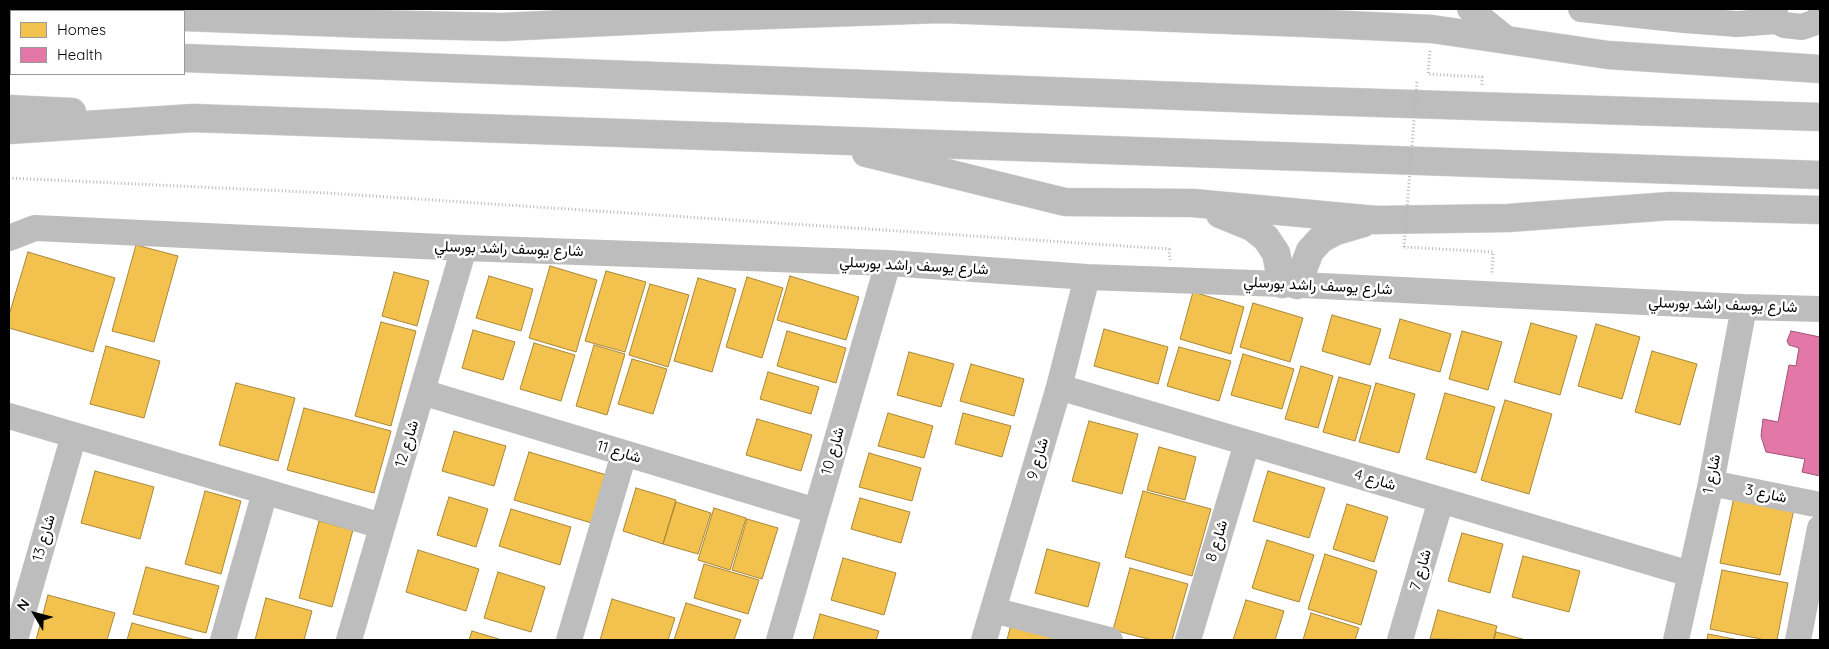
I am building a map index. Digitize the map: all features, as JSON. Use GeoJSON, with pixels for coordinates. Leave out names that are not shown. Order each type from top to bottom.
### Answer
{"type":"FeatureCollection","features":[{"type":"Feature","properties":{"kind":"main road"},"geometry":{"type":"LineString","coordinates":[[185,17],[502,27],[721,13],[940,9],[1115,12],[1432,29],[1608,55],[1820,69]]}},
{"type":"Feature","properties":{"kind":"main road"},"geometry":{"type":"LineString","coordinates":[[185,58],[1286,100],[1820,118]]}},
{"type":"Feature","properties":{"kind":"main road"},"geometry":{"type":"LineString","coordinates":[[1728,114],[1820,107]]}},
{"type":"Feature","properties":{"kind":"main road"},"geometry":{"type":"LineString","coordinates":[[9,109],[193,118],[1820,175]]}},
{"type":"Feature","properties":{"kind":"main road"},"geometry":{"type":"LineString","coordinates":[[9,130],[193,118]]}},
{"type":"Feature","properties":{"kind":"main road"},"geometry":{"type":"LineString","coordinates":[[809,139],[1065,202],[1193,203],[1376,220],[1508,218],[1670,206],[1820,210]]}},
{"type":"Feature","properties":{"kind":"main road"},"geometry":{"type":"LineString","coordinates":[[1193,203],[1244,223],[1260,232],[1272,245],[1289,284]]}},
{"type":"Feature","properties":{"kind":"main road"},"geometry":{"type":"LineString","coordinates":[[1289,284],[1310,251],[1321,239],[1336,231],[1376,220]]}},
{"type":"Feature","properties":{"kind":"street"},"geometry":{"type":"LineString","coordinates":[[1306,23],[1334,9]]}},
{"type":"Feature","properties":{"kind":"street"},"geometry":{"type":"LineString","coordinates":[[1470,9],[1509,41]]}},
{"type":"Feature","properties":{"kind":"street"},"geometry":{"type":"LineString","coordinates":[[1581,9],[1737,24],[1773,12],[1784,25],[1802,27],[1816,22],[1820,16]]}},
{"type":"Feature","properties":{"kind":"street","name":"شارع يوسف راشد بورسلي"},"geometry":{"type":"LineString","coordinates":[[9,238],[35,228],[464,248],[888,263],[1087,277],[1289,284],[1818,311]]}},
{"type":"Feature","properties":{"kind":"street","name":"شارع 12"},"geometry":{"type":"LineString","coordinates":[[348,640],[464,248]]}},
{"type":"Feature","properties":{"kind":"street","name":"شارع 10"},"geometry":{"type":"LineString","coordinates":[[779,640],[888,263]]}},
{"type":"Feature","properties":{"kind":"street","name":"شارع 9"},"geometry":{"type":"LineString","coordinates":[[984,640],[1059,387],[1087,277]]}},
{"type":"Feature","properties":{"kind":"street","name":"شارع 1"},"geometry":{"type":"LineString","coordinates":[[1676,640],[1711,483],[1744,307]]}},
{"type":"Feature","properties":{"kind":"street","name":"شارع 4"},"geometry":{"type":"LineString","coordinates":[[1059,387],[1690,574]]}},
{"type":"Feature","properties":{"kind":"street","name":"شارع 11"},"geometry":{"type":"LineString","coordinates":[[422,392],[816,511]]}},
{"type":"Feature","properties":{"kind":"street"},"geometry":{"type":"LineString","coordinates":[[9,416],[382,526]]}},
{"type":"Feature","properties":{"kind":"street","name":"شارع 13"},"geometry":{"type":"LineString","coordinates":[[15,640],[74,435]]}},
{"type":"Feature","properties":{"kind":"street","name":"شارع 8"},"geometry":{"type":"LineString","coordinates":[[1188,640],[1247,443]]}},
{"type":"Feature","properties":{"kind":"street"},"geometry":{"type":"LineString","coordinates":[[569,640],[624,454]]}},
{"type":"Feature","properties":{"kind":"street","name":"شارع 3"},"geometry":{"type":"LineString","coordinates":[[1711,483],[1820,505]]}},
{"type":"Feature","properties":{"kind":"street"},"geometry":{"type":"LineString","coordinates":[[223,640],[265,492]]}},
{"type":"Feature","properties":{"kind":"street","name":"شارع 7"},"geometry":{"type":"LineString","coordinates":[[1400,640],[1441,500]]}},
{"type":"Feature","properties":{"kind":"street"},"geometry":{"type":"LineString","coordinates":[[1798,640],[1820,528]]}},
{"type":"Feature","properties":{"kind":"street"},"geometry":{"type":"LineString","coordinates":[[993,610],[1110,640]]}},
{"type":"Feature","properties":{"kind":"path"},"geometry":{"type":"LineString","coordinates":[[1428,74],[1482,77],[1482,86],[1473,85]]}},
{"type":"Feature","properties":{"kind":"path"},"geometry":{"type":"LineString","coordinates":[[1426,82],[1416,82],[1404,247],[1493,252]]}},
{"type":"Feature","properties":{"kind":"path"},"geometry":{"type":"LineString","coordinates":[[9,178],[327,193],[1170,248],[1172,280]]}},
{"type":"Feature","properties":{"kind":"building: Homes"},"geometry":{"type":"Polygon","coordinates":[[[136,245],[178,256],[154,342],[112,331],[136,245]]]}},
{"type":"Feature","properties":{"kind":"building: Homes"},"geometry":{"type":"Polygon","coordinates":[[[28,252],[115,278],[93,352],[9,328],[9,315],[28,252]]]}},
{"type":"Feature","properties":{"kind":"building: Homes"},"geometry":{"type":"Polygon","coordinates":[[[550,266],[597,280],[576,352],[529,338],[550,266]]]}},
{"type":"Feature","properties":{"kind":"building: Homes"},"geometry":{"type":"Polygon","coordinates":[[[606,271],[646,282],[625,352],[585,341],[606,271]]]}},
{"type":"Feature","properties":{"kind":"building: Homes"},"geometry":{"type":"Polygon","coordinates":[[[394,272],[429,281],[417,326],[382,316],[394,272]]]}},
{"type":"Feature","properties":{"kind":"building: Homes"},"geometry":{"type":"Polygon","coordinates":[[[489,276],[533,289],[521,331],[476,318],[489,276]]]}},
{"type":"Feature","properties":{"kind":"building: Homes"},"geometry":{"type":"Polygon","coordinates":[[[790,276],[859,297],[846,340],[777,320],[790,276]]]}},
{"type":"Feature","properties":{"kind":"building: Homes"},"geometry":{"type":"Polygon","coordinates":[[[747,277],[783,288],[762,358],[726,347],[747,277]]]}},
{"type":"Feature","properties":{"kind":"building: Homes"},"geometry":{"type":"Polygon","coordinates":[[[698,278],[736,289],[712,372],[674,361],[698,278]]]}},
{"type":"Feature","properties":{"kind":"building: Homes"},"geometry":{"type":"Polygon","coordinates":[[[650,284],[689,295],[668,367],[629,355],[650,284]]]}},
{"type":"Feature","properties":{"kind":"building: Homes"},"geometry":{"type":"Polygon","coordinates":[[[1193,292],[1244,307],[1231,354],[1180,339],[1193,292]]]}},
{"type":"Feature","properties":{"kind":"building: Homes"},"geometry":{"type":"Polygon","coordinates":[[[1253,303],[1303,318],[1290,362],[1240,347],[1253,303]]]}},
{"type":"Feature","properties":{"kind":"building: Homes"},"geometry":{"type":"Polygon","coordinates":[[[1332,315],[1381,329],[1370,365],[1322,351],[1332,315]]]}},
{"type":"Feature","properties":{"kind":"building: Homes"},"geometry":{"type":"Polygon","coordinates":[[[1400,319],[1451,334],[1440,372],[1389,358],[1400,319]]]}},
{"type":"Feature","properties":{"kind":"building: Homes"},"geometry":{"type":"Polygon","coordinates":[[[381,322],[416,331],[391,426],[355,416],[381,322]]]}},
{"type":"Feature","properties":{"kind":"building: Homes"},"geometry":{"type":"Polygon","coordinates":[[[1531,323],[1577,336],[1560,395],[1514,382],[1531,323]]]}},
{"type":"Feature","properties":{"kind":"building: Homes"},"geometry":{"type":"Polygon","coordinates":[[[1596,324],[1640,337],[1622,399],[1578,386],[1596,324]]]}},
{"type":"Feature","properties":{"kind":"building: Homes"},"geometry":{"type":"Polygon","coordinates":[[[1104,329],[1168,347],[1158,384],[1094,366],[1104,329]]]}},
{"type":"Feature","properties":{"kind":"building: Homes"},"geometry":{"type":"Polygon","coordinates":[[[473,330],[515,342],[503,380],[462,368],[473,330]]]}},
{"type":"Feature","properties":{"kind":"building: Homes"},"geometry":{"type":"Polygon","coordinates":[[[787,331],[846,348],[836,383],[777,366],[787,331]]]}},
{"type":"Feature","properties":{"kind":"building: Homes"},"geometry":{"type":"Polygon","coordinates":[[[1462,331],[1502,342],[1488,390],[1449,379],[1462,331]]]}},
{"type":"Feature","properties":{"kind":"building: Homes"},"geometry":{"type":"Polygon","coordinates":[[[534,343],[575,355],[561,401],[520,389],[534,343]]]}},
{"type":"Feature","properties":{"kind":"building: Homes"},"geometry":{"type":"Polygon","coordinates":[[[594,345],[625,354],[607,415],[576,406],[594,345]]]}},
{"type":"Feature","properties":{"kind":"building: Homes"},"geometry":{"type":"Polygon","coordinates":[[[106,346],[160,361],[144,418],[90,404],[106,346]]]}},
{"type":"Feature","properties":{"kind":"building: Homes"},"geometry":{"type":"Polygon","coordinates":[[[1179,347],[1231,361],[1219,401],[1167,386],[1179,347]]]}},
{"type":"Feature","properties":{"kind":"building: Homes"},"geometry":{"type":"Polygon","coordinates":[[[1652,351],[1697,364],[1680,425],[1635,412],[1652,351]]]}},
{"type":"Feature","properties":{"kind":"building: Homes"},"geometry":{"type":"Polygon","coordinates":[[[909,352],[954,364],[941,407],[897,395],[909,352]]]}},
{"type":"Feature","properties":{"kind":"building: Homes"},"geometry":{"type":"Polygon","coordinates":[[[1243,354],[1294,369],[1282,409],[1231,395],[1243,354]]]}},
{"type":"Feature","properties":{"kind":"building: Homes"},"geometry":{"type":"Polygon","coordinates":[[[632,359],[667,369],[653,414],[618,404],[632,359]]]}},
{"type":"Feature","properties":{"kind":"building: Homes"},"geometry":{"type":"Polygon","coordinates":[[[971,364],[1024,379],[1014,416],[960,401],[971,364]]]}},
{"type":"Feature","properties":{"kind":"building: Homes"},"geometry":{"type":"Polygon","coordinates":[[[1301,366],[1333,376],[1318,428],[1285,419],[1301,366]]]}},
{"type":"Feature","properties":{"kind":"building: Homes"},"geometry":{"type":"Polygon","coordinates":[[[768,372],[819,387],[811,414],[760,399],[768,372]]]}},
{"type":"Feature","properties":{"kind":"building: Homes"},"geometry":{"type":"Polygon","coordinates":[[[1339,377],[1371,386],[1355,441],[1323,432],[1339,377]]]}},
{"type":"Feature","properties":{"kind":"building: Homes"},"geometry":{"type":"Polygon","coordinates":[[[236,383],[295,398],[278,461],[219,445],[236,383]]]}},
{"type":"Feature","properties":{"kind":"building: Homes"},"geometry":{"type":"Polygon","coordinates":[[[1376,383],[1415,394],[1399,453],[1359,442],[1376,383]]]}},
{"type":"Feature","properties":{"kind":"building: Homes"},"geometry":{"type":"Polygon","coordinates":[[[1445,393],[1495,407],[1476,473],[1426,459],[1445,393]]]}},
{"type":"Feature","properties":{"kind":"building: Homes"},"geometry":{"type":"Polygon","coordinates":[[[1505,400],[1552,414],[1529,494],[1481,480],[1505,400]]]}},
{"type":"Feature","properties":{"kind":"building: Homes"},"geometry":{"type":"Polygon","coordinates":[[[304,408],[391,431],[374,493],[287,470],[304,408]]]}},
{"type":"Feature","properties":{"kind":"building: Homes"},"geometry":{"type":"Polygon","coordinates":[[[888,413],[933,426],[924,458],[878,446],[888,413]]]}},
{"type":"Feature","properties":{"kind":"building: Homes"},"geometry":{"type":"Polygon","coordinates":[[[963,413],[1011,426],[1002,457],[955,444],[963,413]]]}},
{"type":"Feature","properties":{"kind":"building: Homes"},"geometry":{"type":"Polygon","coordinates":[[[757,419],[812,435],[801,471],[746,455],[757,419]]]}},
{"type":"Feature","properties":{"kind":"building: Homes"},"geometry":{"type":"Polygon","coordinates":[[[1089,421],[1138,434],[1122,494],[1072,481],[1089,421]]]}},
{"type":"Feature","properties":{"kind":"building: Homes"},"geometry":{"type":"Polygon","coordinates":[[[454,431],[506,446],[494,486],[442,471],[454,431]]]}},
{"type":"Feature","properties":{"kind":"building: Homes"},"geometry":{"type":"Polygon","coordinates":[[[1159,447],[1196,457],[1185,500],[1147,490],[1159,447]]]}},
{"type":"Feature","properties":{"kind":"building: Homes"},"geometry":{"type":"Polygon","coordinates":[[[529,452],[610,476],[595,524],[514,500],[529,452]]]}},
{"type":"Feature","properties":{"kind":"building: Homes"},"geometry":{"type":"Polygon","coordinates":[[[869,453],[921,468],[912,501],[859,487],[869,453]]]}},
{"type":"Feature","properties":{"kind":"building: Homes"},"geometry":{"type":"Polygon","coordinates":[[[95,471],[154,487],[140,539],[81,523],[95,471]]]}},
{"type":"Feature","properties":{"kind":"building: Homes"},"geometry":{"type":"Polygon","coordinates":[[[1268,471],[1325,488],[1309,538],[1253,521],[1268,471]]]}},
{"type":"Feature","properties":{"kind":"building: Homes"},"geometry":{"type":"Polygon","coordinates":[[[636,488],[676,500],[663,544],[623,531],[636,488]]]}},
{"type":"Feature","properties":{"kind":"building: Homes"},"geometry":{"type":"Polygon","coordinates":[[[205,491],[241,501],[221,574],[185,564],[205,491]]]}},
{"type":"Feature","properties":{"kind":"building: Homes"},"geometry":{"type":"Polygon","coordinates":[[[1143,491],[1211,509],[1192,576],[1125,557],[1143,491]]]}},
{"type":"Feature","properties":{"kind":"building: Homes"},"geometry":{"type":"Polygon","coordinates":[[[449,497],[488,509],[476,547],[437,535],[449,497]]]}},
{"type":"Feature","properties":{"kind":"building: Homes"},"geometry":{"type":"Polygon","coordinates":[[[1734,497],[1794,509],[1780,575],[1720,563],[1734,497]]]}},
{"type":"Feature","properties":{"kind":"building: Homes"},"geometry":{"type":"Polygon","coordinates":[[[860,498],[910,512],[901,543],[851,529],[860,498]]]}},
{"type":"Feature","properties":{"kind":"building: Homes"},"geometry":{"type":"Polygon","coordinates":[[[676,502],[711,513],[698,554],[663,544],[676,502]]]}},
{"type":"Feature","properties":{"kind":"building: Homes"},"geometry":{"type":"Polygon","coordinates":[[[1347,504],[1388,517],[1374,562],[1333,549],[1347,504]]]}},
{"type":"Feature","properties":{"kind":"building: Homes"},"geometry":{"type":"Polygon","coordinates":[[[714,508],[746,518],[730,570],[698,560],[714,508]]]}},
{"type":"Feature","properties":{"kind":"building: Homes"},"geometry":{"type":"Polygon","coordinates":[[[511,509],[571,527],[560,565],[499,546],[511,509]]]}},
{"type":"Feature","properties":{"kind":"building: Homes"},"geometry":{"type":"Polygon","coordinates":[[[747,519],[778,528],[762,579],[732,570],[747,519]]]}},
{"type":"Feature","properties":{"kind":"building: Homes"},"geometry":{"type":"Polygon","coordinates":[[[319,521],[353,530],[332,607],[299,598],[319,521]]]}},
{"type":"Feature","properties":{"kind":"building: Homes"},"geometry":{"type":"Polygon","coordinates":[[[1462,533],[1503,544],[1490,593],[1448,581],[1462,533]]]}},
{"type":"Feature","properties":{"kind":"building: Homes"},"geometry":{"type":"Polygon","coordinates":[[[1267,540],[1314,555],[1299,602],[1252,588],[1267,540]]]}},
{"type":"Feature","properties":{"kind":"building: Homes"},"geometry":{"type":"Polygon","coordinates":[[[1047,549],[1100,563],[1088,607],[1035,593],[1047,549]]]}},
{"type":"Feature","properties":{"kind":"building: Homes"},"geometry":{"type":"Polygon","coordinates":[[[418,550],[479,569],[466,611],[406,592],[418,550]]]}},
{"type":"Feature","properties":{"kind":"building: Homes"},"geometry":{"type":"Polygon","coordinates":[[[1325,554],[1377,571],[1361,625],[1308,609],[1325,554]]]}},
{"type":"Feature","properties":{"kind":"building: Homes"},"geometry":{"type":"Polygon","coordinates":[[[1523,556],[1580,571],[1569,612],[1512,597],[1523,556]]]}},
{"type":"Feature","properties":{"kind":"building: Homes"},"geometry":{"type":"Polygon","coordinates":[[[843,558],[896,573],[884,615],[831,600],[843,558]]]}},
{"type":"Feature","properties":{"kind":"building: Homes"},"geometry":{"type":"Polygon","coordinates":[[[704,564],[759,580],[748,614],[694,598],[704,564]]]}},
{"type":"Feature","properties":{"kind":"building: Homes"},"geometry":{"type":"Polygon","coordinates":[[[146,567],[219,586],[206,633],[133,614],[146,567]]]}},
{"type":"Feature","properties":{"kind":"building: Homes"},"geometry":{"type":"Polygon","coordinates":[[[1130,568],[1188,584],[1172,640],[1152,640],[1113,630],[1130,568]]]}},
{"type":"Feature","properties":{"kind":"building: Homes"},"geometry":{"type":"Polygon","coordinates":[[[1722,570],[1788,583],[1777,640],[1766,640],[1710,629],[1722,570]]]}},
{"type":"Feature","properties":{"kind":"building: Homes"},"geometry":{"type":"Polygon","coordinates":[[[498,572],[545,587],[531,632],[484,618],[498,572]]]}},
{"type":"Feature","properties":{"kind":"building: Homes"},"geometry":{"type":"Polygon","coordinates":[[[48,595],[115,613],[107,640],[36,640],[48,595]]]}},
{"type":"Feature","properties":{"kind":"building: Homes"},"geometry":{"type":"Polygon","coordinates":[[[266,598],[312,611],[304,640],[255,640],[266,598]]]}},
{"type":"Feature","properties":{"kind":"building: Homes"},"geometry":{"type":"Polygon","coordinates":[[[612,599],[675,618],[668,640],[600,640],[612,599]]]}},
{"type":"Feature","properties":{"kind":"building: Homes"},"geometry":{"type":"Polygon","coordinates":[[[1246,600],[1284,611],[1275,640],[1233,640],[1246,600]]]}},
{"type":"Feature","properties":{"kind":"building: Homes"},"geometry":{"type":"Polygon","coordinates":[[[686,603],[741,620],[734,640],[674,640],[686,603]]]}},
{"type":"Feature","properties":{"kind":"building: Homes"},"geometry":{"type":"Polygon","coordinates":[[[1438,610],[1497,626],[1493,640],[1430,639],[1438,610]]]}},
{"type":"Feature","properties":{"kind":"building: Homes"},"geometry":{"type":"Polygon","coordinates":[[[1311,613],[1359,628],[1355,640],[1303,640],[1311,613]]]}},
{"type":"Feature","properties":{"kind":"building: Homes"},"geometry":{"type":"Polygon","coordinates":[[[820,614],[879,631],[876,640],[813,640],[820,614]]]}},
{"type":"Feature","properties":{"kind":"building: Homes"},"geometry":{"type":"Polygon","coordinates":[[[1013,616],[1072,640],[1007,640],[1013,616]]]}},
{"type":"Feature","properties":{"kind":"building: Homes"},"geometry":{"type":"Polygon","coordinates":[[[132,623],[196,640],[127,640],[132,623]]]}},
{"type":"Feature","properties":{"kind":"building: Homes"},"geometry":{"type":"Polygon","coordinates":[[[472,631],[502,640],[469,640],[472,631]]]}},
{"type":"Feature","properties":{"kind":"building: Homes"},"geometry":{"type":"Polygon","coordinates":[[[1496,632],[1526,640],[1494,640],[1496,632]]]}},
{"type":"Feature","properties":{"kind":"building: Homes"},"geometry":{"type":"Polygon","coordinates":[[[1708,634],[1739,640],[1707,640],[1708,634]]]}},
{"type":"Feature","properties":{"kind":"building: Health"},"geometry":{"type":"Polygon","coordinates":[[[1791,331],[1820,337],[1820,476],[1802,472],[1805,459],[1766,452],[1761,436],[1763,419],[1778,422],[1789,365],[1796,366],[1799,348],[1789,345],[1787,341],[1791,331]]]}}]}
